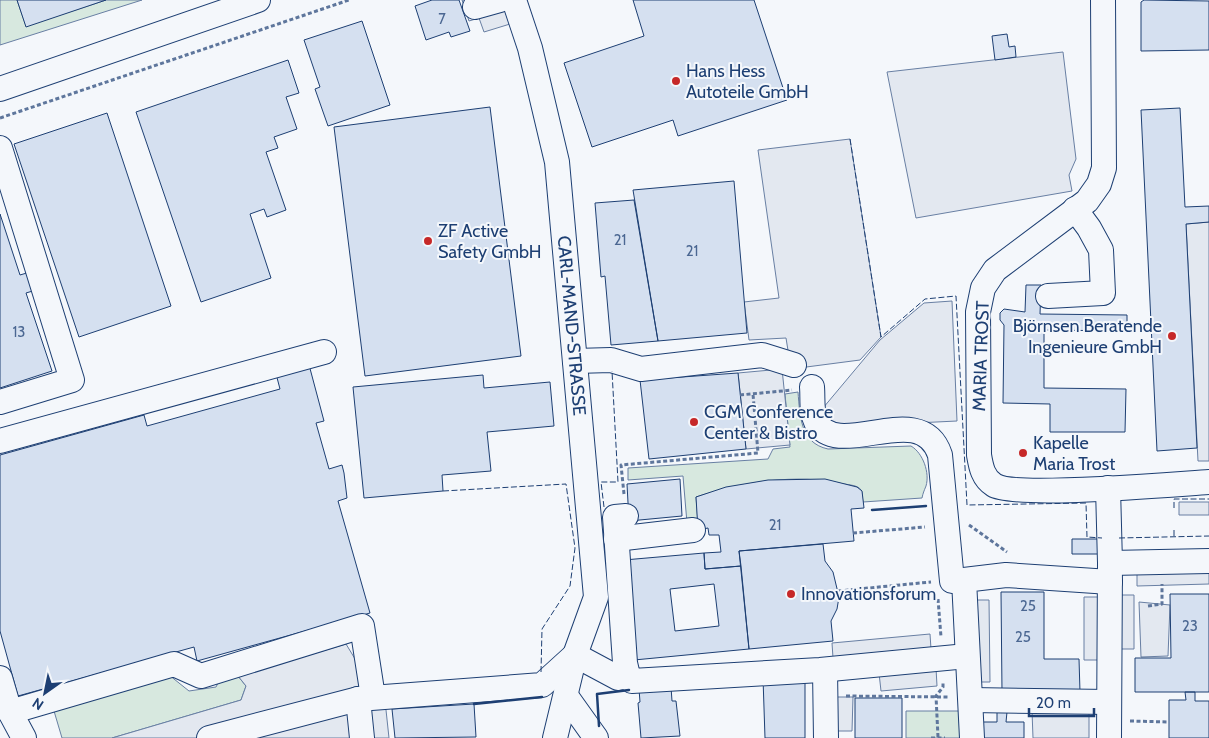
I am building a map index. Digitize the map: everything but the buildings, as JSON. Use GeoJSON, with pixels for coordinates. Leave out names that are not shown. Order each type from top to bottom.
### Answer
{"type":"FeatureCollection","features":[{"type":"Feature","properties":{"kind":"street"},"geometry":{"type":"LineString","coordinates":[[475,7],[500,0]]}},
{"type":"Feature","properties":{"kind":"street","name":"CARL-MAND-STRASSE"},"geometry":{"type":"LineString","coordinates":[[514,0],[530,48],[557,162],[596,597],[575,655],[555,738]]}},
{"type":"Feature","properties":{"kind":"street","name":"MARIA TROST"},"geometry":{"type":"LineString","coordinates":[[1103,0],[1104,168],[1099,184],[1087,201],[995,270],[983,288],[978,312],[979,455],[983,474],[994,486],[1014,490],[1108,488],[1209,482]]}},
{"type":"Feature","properties":{"kind":"street"},"geometry":{"type":"LineString","coordinates":[[0,89],[244,2]]}},
{"type":"Feature","properties":{"kind":"street"},"geometry":{"type":"LineString","coordinates":[[0,152],[72,380],[0,402]]}},
{"type":"Feature","properties":{"kind":"street"},"geometry":{"type":"LineString","coordinates":[[1048,296],[1103,293],[1101,250],[1075,209]]}},
{"type":"Feature","properties":{"kind":"street"},"geometry":{"type":"LineString","coordinates":[[0,441],[324,352]]}},
{"type":"Feature","properties":{"kind":"street"},"geometry":{"type":"LineString","coordinates":[[575,361],[611,360],[641,369],[762,355],[794,364]]}},
{"type":"Feature","properties":{"kind":"street"},"geometry":{"type":"LineString","coordinates":[[812,387],[813,412],[816,421],[822,428],[831,433],[842,435],[909,430],[923,432],[935,442],[940,455],[938,525],[967,656],[972,738]]}},
{"type":"Feature","properties":{"kind":"street"},"geometry":{"type":"LineString","coordinates":[[971,700],[1109,721],[1110,572],[1108,488]]}},
{"type":"Feature","properties":{"kind":"street"},"geometry":{"type":"LineString","coordinates":[[626,516],[614,517],[628,676],[632,681],[825,670],[967,656]]}},
{"type":"Feature","properties":{"kind":"street"},"geometry":{"type":"LineString","coordinates":[[616,539],[693,530]]}},
{"type":"Feature","properties":{"kind":"street"},"geometry":{"type":"LineString","coordinates":[[951,581],[1006,575],[1110,572],[1163,563],[1209,561]]}},
{"type":"Feature","properties":{"kind":"street"},"geometry":{"type":"LineString","coordinates":[[10,712],[174,664],[202,676],[362,626],[365,698],[362,738]]}},
{"type":"Feature","properties":{"kind":"street"},"geometry":{"type":"LineString","coordinates":[[209,738],[365,698],[542,685],[575,655],[618,678],[628,676]]}},
{"type":"Feature","properties":{"kind":"street"},"geometry":{"type":"LineString","coordinates":[[825,670],[826,738]]}},
{"type":"Feature","properties":{"kind":"street"},"geometry":{"type":"LineString","coordinates":[[0,678],[10,712],[24,738]]}},
{"type":"Feature","properties":{"kind":"street"},"geometry":{"type":"LineString","coordinates":[[566,696],[596,738]]}},
{"type":"Feature","properties":{"kind":"path"},"geometry":{"type":"LineString","coordinates":[[0,118],[349,0]]}},
{"type":"Feature","properties":{"kind":"path"},"geometry":{"type":"LineString","coordinates":[[740,395],[812,387]]}},
{"type":"Feature","properties":{"kind":"path"},"geometry":{"type":"LineString","coordinates":[[626,516],[621,464],[758,453],[753,394]]}},
{"type":"Feature","properties":{"kind":"path"},"geometry":{"type":"LineString","coordinates":[[853,533],[938,525],[971,525],[1010,553]]}},
{"type":"Feature","properties":{"kind":"path"},"geometry":{"type":"LineString","coordinates":[[1148,606],[1162,604],[1163,563]]}},
{"type":"Feature","properties":{"kind":"path"},"geometry":{"type":"LineString","coordinates":[[838,591],[951,581],[942,658],[943,687],[936,696],[938,737]]}},
{"type":"Feature","properties":{"kind":"path"},"geometry":{"type":"LineString","coordinates":[[826,696],[936,696],[971,700]]}},
{"type":"Feature","properties":{"kind":"path"},"geometry":{"type":"LineString","coordinates":[[1109,721],[1170,722]]}},
{"type":"Feature","properties":{"kind":"path"},"geometry":{"type":"LineString","coordinates":[[932,738],[945,738]]}},
{"type":"Feature","properties":{"kind":"shaded area"},"geometry":{"type":"Polygon","coordinates":[[[0,0],[17,0],[26,26],[106,0],[142,0],[0,45],[0,0]]]}},
{"type":"Feature","properties":{"kind":"shaded area"},"geometry":{"type":"Polygon","coordinates":[[[462,0],[501,0],[510,24],[484,32],[479,18],[469,21],[462,0]]]}},
{"type":"Feature","properties":{"kind":"shaded area"},"geometry":{"type":"Polygon","coordinates":[[[1063,52],[1076,159],[1069,175],[1072,191],[916,218],[887,72],[1063,52]]]}},
{"type":"Feature","properties":{"kind":"shaded area"},"geometry":{"type":"Polygon","coordinates":[[[850,139],[881,337],[860,360],[791,369],[786,338],[749,340],[744,302],[779,298],[758,150],[850,139]]]}},
{"type":"Feature","properties":{"kind":"shaded area"},"geometry":{"type":"Polygon","coordinates":[[[1209,222],[1209,461],[1198,461],[1186,224],[1209,222]]]}},
{"type":"Feature","properties":{"kind":"shaded area"},"geometry":{"type":"Polygon","coordinates":[[[952,301],[957,421],[853,426],[837,425],[826,417],[823,408],[880,340],[924,303],[952,301]]]}},
{"type":"Feature","properties":{"kind":"shaded area"},"geometry":{"type":"Polygon","coordinates":[[[782,369],[790,445],[746,449],[738,373],[782,369]]]}},
{"type":"Feature","properties":{"kind":"shaded area"},"geometry":{"type":"Polygon","coordinates":[[[798,392],[803,427],[812,441],[819,446],[828,449],[911,446],[915,449],[922,458],[927,475],[922,498],[863,502],[861,490],[858,487],[826,481],[788,479],[751,483],[696,497],[698,522],[687,523],[683,476],[628,480],[628,468],[768,459],[773,449],[790,447],[785,394],[798,392]]]}},
{"type":"Feature","properties":{"kind":"shaded area"},"geometry":{"type":"Polygon","coordinates":[[[1179,502],[1209,502],[1209,515],[1179,515],[1179,502]]]}},
{"type":"Feature","properties":{"kind":"shaded area"},"geometry":{"type":"Polygon","coordinates":[[[1209,569],[1209,584],[1137,586],[1137,571],[1209,569]]]}},
{"type":"Feature","properties":{"kind":"shaded area"},"geometry":{"type":"Polygon","coordinates":[[[1119,595],[1134,595],[1134,649],[1119,649],[1119,595]]]}},
{"type":"Feature","properties":{"kind":"shaded area"},"geometry":{"type":"Polygon","coordinates":[[[1084,597],[1099,597],[1099,660],[1084,660],[1084,597]]]}},
{"type":"Feature","properties":{"kind":"shaded area"},"geometry":{"type":"Polygon","coordinates":[[[974,600],[989,600],[990,682],[974,682],[974,600]]]}},
{"type":"Feature","properties":{"kind":"shaded area"},"geometry":{"type":"Polygon","coordinates":[[[1139,602],[1170,605],[1168,656],[1141,657],[1139,602]]]}},
{"type":"Feature","properties":{"kind":"shaded area"},"geometry":{"type":"Polygon","coordinates":[[[930,634],[931,649],[833,658],[832,643],[930,634]]]}},
{"type":"Feature","properties":{"kind":"shaded area"},"geometry":{"type":"Polygon","coordinates":[[[346,644],[386,710],[389,738],[112,738],[241,700],[246,686],[238,676],[346,644]]]}},
{"type":"Feature","properties":{"kind":"shaded area"},"geometry":{"type":"Polygon","coordinates":[[[936,668],[937,686],[881,691],[879,673],[936,668]]]}},
{"type":"Feature","properties":{"kind":"shaded area"},"geometry":{"type":"Polygon","coordinates":[[[169,675],[189,691],[216,687],[220,679],[238,676],[246,686],[241,700],[112,738],[62,738],[54,711],[169,675]]]}},
{"type":"Feature","properties":{"kind":"shaded area"},"geometry":{"type":"Polygon","coordinates":[[[837,697],[853,697],[852,731],[836,731],[837,697]]]}},
{"type":"Feature","properties":{"kind":"shaded area"},"geometry":{"type":"Polygon","coordinates":[[[906,711],[965,711],[964,738],[906,738],[906,711]]]}},
{"type":"Feature","properties":{"kind":"shaded area"},"geometry":{"type":"Polygon","coordinates":[[[1032,711],[1089,712],[1089,738],[1033,738],[1032,711]]]}},
{"type":"Feature","properties":{"kind":"fence"},"geometry":{"type":"LineString","coordinates":[[850,139],[881,337],[925,299],[956,296],[967,505],[1086,503],[1087,537],[1102,538]]}},
{"type":"Feature","properties":{"kind":"fence"},"geometry":{"type":"LineString","coordinates":[[604,507],[601,482],[618,482],[612,371]]}},
{"type":"Feature","properties":{"kind":"fence"},"geometry":{"type":"LineString","coordinates":[[443,491],[566,484],[575,548],[570,586],[542,629],[541,672]]}},
{"type":"Feature","properties":{"kind":"fence"},"geometry":{"type":"LineString","coordinates":[[1174,508],[1174,499],[1209,499]]}},
{"type":"Feature","properties":{"kind":"fence"},"geometry":{"type":"LineString","coordinates":[[1174,528],[1174,536]]}},
{"type":"Feature","properties":{"kind":"fence"},"geometry":{"type":"LineString","coordinates":[[1119,538],[1209,536]]}},
{"type":"Feature","properties":{"kind":"wall"},"geometry":{"type":"LineString","coordinates":[[872,510],[926,506]]}},
{"type":"Feature","properties":{"kind":"wall"},"geometry":{"type":"LineString","coordinates":[[599,726],[597,694],[629,690]]}},
{"type":"Feature","properties":{"kind":"wall"},"geometry":{"type":"LineString","coordinates":[[474,704],[542,697]]}},
{"type":"Feature","properties":{"kind":"place","name":"Hans Hess Autoteile GmbH"},"geometry":{"type":"Point","coordinates":[676,81]}},
{"type":"Feature","properties":{"kind":"place","name":"ZF Active Safety GmbH"},"geometry":{"type":"Point","coordinates":[428,241]}},
{"type":"Feature","properties":{"kind":"place","name":"Björnsen Beratende Ingenieure GmbH"},"geometry":{"type":"Point","coordinates":[1172,336]}},
{"type":"Feature","properties":{"kind":"place","name":"CGM Conference Center & Bistro"},"geometry":{"type":"Point","coordinates":[694,422]}},
{"type":"Feature","properties":{"kind":"place","name":"Kapelle Maria Trost"},"geometry":{"type":"Point","coordinates":[1023,453]}},
{"type":"Feature","properties":{"kind":"place","name":"Innovationsforum"},"geometry":{"type":"Point","coordinates":[791,594]}}]}
